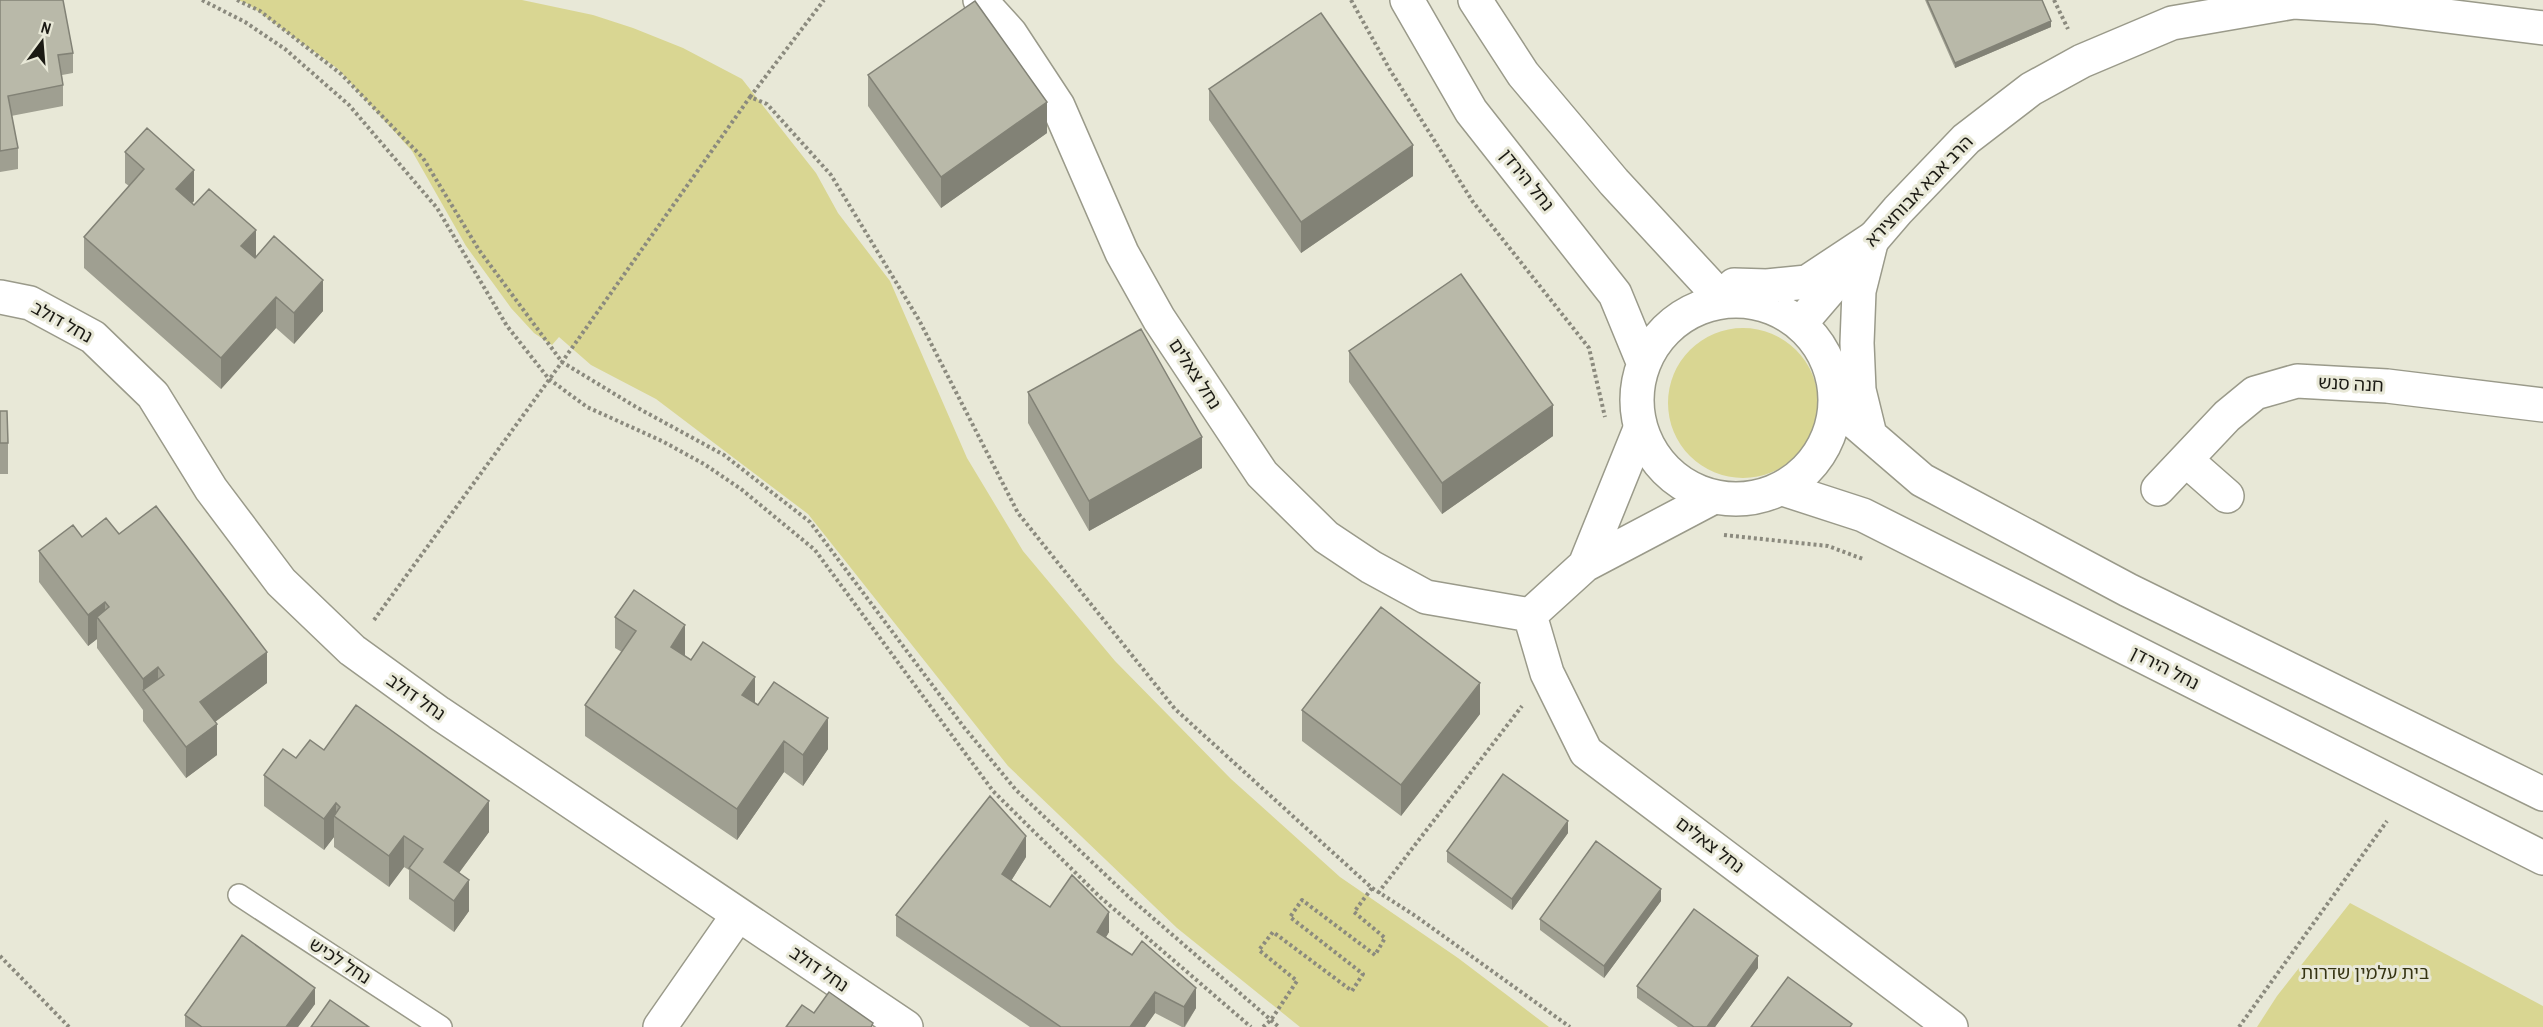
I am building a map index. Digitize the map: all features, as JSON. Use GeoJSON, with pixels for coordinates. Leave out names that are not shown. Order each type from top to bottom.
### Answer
{"type":"FeatureCollection","features":[{"type":"Feature","properties":{"kind":"street","name":"נחל צאלים"},"geometry":{"type":"LineString","coordinates":[[980,0],[1010,33],[1059,106],[1133,272],[1159,319],[1262,474],[1326,537],[1371,567],[1426,597],[1530,615],[1546,673],[1586,752],[1951,1027]]}},
{"type":"Feature","properties":{"kind":"street","name":"נחל הירדן"},"geometry":{"type":"LineString","coordinates":[[1407,0],[1471,111],[1616,294],[1643,362]]}},
{"type":"Feature","properties":{"kind":"street"},"geometry":{"type":"LineString","coordinates":[[1475,0],[1523,74],[1614,182],[1715,292],[1777,309],[1800,324],[1816,340],[1828,361],[1835,383],[1836,406],[1828,440],[1810,468],[1783,489],[1761,498],[1744,500],[1712,498],[1681,484],[1656,460],[1640,429],[1636,396],[1643,362],[1656,339],[1675,320],[1698,308],[1715,292],[1806,282],[1872,239]]}},
{"type":"Feature","properties":{"kind":"street","name":"הרב אבא אבוחצירא"},"geometry":{"type":"LineString","coordinates":[[1800,324],[1872,239],[1966,139],[2031,89],[2082,61],[2172,23],[2294,2],[2374,7],[2543,28]]}},
{"type":"Feature","properties":{"kind":"street"},"geometry":{"type":"LineString","coordinates":[[1870,435],[1859,390],[1857,343],[1859,291],[1872,239]]}},
{"type":"Feature","properties":{"kind":"street","name":"נחל דולב"},"geometry":{"type":"LineString","coordinates":[[0,297],[30,303],[93,337],[153,395],[211,489],[281,582],[352,650],[439,713],[906,1027]]}},
{"type":"Feature","properties":{"kind":"street","name":"חנה סנש"},"geometry":{"type":"LineString","coordinates":[[2158,489],[2227,416],[2255,393],[2297,381],[2387,386],[2543,405]]}},
{"type":"Feature","properties":{"kind":"street"},"geometry":{"type":"LineString","coordinates":[[1836,406],[1922,480],[2128,591],[2543,794]]}},
{"type":"Feature","properties":{"kind":"street"},"geometry":{"type":"LineString","coordinates":[[1586,565],[1640,429]]}},
{"type":"Feature","properties":{"kind":"street"},"geometry":{"type":"LineString","coordinates":[[2186,460],[2227,496]]}},
{"type":"Feature","properties":{"kind":"street","name":"נחל הירדן"},"geometry":{"type":"LineString","coordinates":[[1783,489],[1863,515],[2543,858]]}},
{"type":"Feature","properties":{"kind":"street"},"geometry":{"type":"LineString","coordinates":[[1530,615],[1586,565],[1712,498]]}},
{"type":"Feature","properties":{"kind":"street"},"geometry":{"type":"LineString","coordinates":[[660,1027],[738,915]]}},
{"type":"Feature","properties":{"kind":"lane","name":"נחל לכיש"},"geometry":{"type":"LineString","coordinates":[[239,895],[441,1027]]}},
{"type":"Feature","properties":{"kind":"path"},"geometry":{"type":"LineString","coordinates":[[202,0],[245,21],[285,49],[349,105],[437,208],[507,326],[549,379],[587,407],[662,441],[704,464],[741,489],[815,550],[993,791],[1100,897],[1251,1027]]}},
{"type":"Feature","properties":{"kind":"path"},"geometry":{"type":"LineString","coordinates":[[237,0],[260,11],[341,74],[423,158],[479,250],[562,362],[636,407],[724,455],[810,522],[963,726],[1016,790],[1131,899],[1279,1027]]}},
{"type":"Feature","properties":{"kind":"path"},"geometry":{"type":"LineString","coordinates":[[352,650],[562,362],[750,98],[824,0]]}},
{"type":"Feature","properties":{"kind":"path"},"geometry":{"type":"LineString","coordinates":[[750,98],[767,104],[831,175],[919,320],[1018,513],[1175,709],[1378,893],[1417,918],[1570,1027]]}},
{"type":"Feature","properties":{"kind":"path"},"geometry":{"type":"LineString","coordinates":[[1378,893],[1509,723]]}},
{"type":"Feature","properties":{"kind":"path"},"geometry":{"type":"LineString","coordinates":[[2239,1027],[2388,820]]}},
{"type":"Feature","properties":{"kind":"path"},"geometry":{"type":"LineString","coordinates":[[1263,1027],[1271,1020],[1297,981],[1259,950],[1273,932],[1352,991],[1363,974],[1290,916],[1302,900],[1375,955],[1385,938],[1354,912],[1372,888]]}},
{"type":"Feature","properties":{"kind":"path"},"geometry":{"type":"LineString","coordinates":[[0,956],[69,1027]]}},
{"type":"Feature","properties":{"kind":"green space"},"geometry":{"type":"Polygon","coordinates":[[[238,0],[522,0],[593,15],[633,28],[683,48],[742,79],[816,173],[838,213],[890,281],[967,458],[1023,551],[1115,661],[1231,779],[1340,877],[1458,958],[1549,1027],[1300,1027],[1177,928],[1008,766],[808,514],[656,399],[591,365],[559,337],[552,345],[534,333],[511,308],[466,246],[412,151],[338,69],[248,4],[238,0]]]}},
{"type":"Feature","properties":{"kind":"green space"},"geometry":{"type":"Polygon","coordinates":[[[1743,328],[1772,334],[1796,350],[1812,374],[1818,403],[1812,432],[1796,456],[1772,472],[1743,478],[1714,472],[1690,456],[1674,432],[1668,403],[1674,374],[1690,350],[1714,334],[1743,328]]]}},
{"type":"Feature","properties":{"kind":"green space","name":"בית עלמין שדרות"},"geometry":{"type":"Polygon","coordinates":[[[2350,903],[2543,1006],[2543,1027],[2257,1027],[2277,996],[2350,903]]]}},
{"type":"Feature","properties":{"kind":"building"},"geometry":{"type":"Polygon","coordinates":[[[0,0],[63,0],[73,53],[58,55],[63,85],[8,96],[18,148],[0,151],[0,0]]]}},
{"type":"Feature","properties":{"kind":"building"},"geometry":{"type":"Polygon","coordinates":[[[1927,0],[2042,0],[2051,21],[1955,63],[1927,0]]]}},
{"type":"Feature","properties":{"kind":"building"},"geometry":{"type":"Polygon","coordinates":[[[975,1],[1047,102],[941,177],[868,75],[975,1]]]}},
{"type":"Feature","properties":{"kind":"building"},"geometry":{"type":"Polygon","coordinates":[[[1321,13],[1413,145],[1301,222],[1209,89],[1321,13]]]}},
{"type":"Feature","properties":{"kind":"building"},"geometry":{"type":"Polygon","coordinates":[[[147,128],[194,170],[176,189],[194,205],[209,189],[256,230],[241,246],[255,258],[274,236],[323,280],[294,313],[276,297],[221,358],[84,237],[144,169],[125,152],[147,128]]]}},
{"type":"Feature","properties":{"kind":"building"},"geometry":{"type":"Polygon","coordinates":[[[1461,274],[1553,405],[1442,483],[1349,351],[1461,274]]]}},
{"type":"Feature","properties":{"kind":"building"},"geometry":{"type":"Polygon","coordinates":[[[1141,329],[1202,437],[1089,501],[1028,392],[1141,329]]]}},
{"type":"Feature","properties":{"kind":"building"},"geometry":{"type":"Polygon","coordinates":[[[0,411],[7,411],[8,443],[0,443],[0,411]]]}},
{"type":"Feature","properties":{"kind":"building"},"geometry":{"type":"Polygon","coordinates":[[[156,506],[267,652],[200,702],[217,724],[186,747],[143,690],[164,675],[158,667],[143,679],[97,617],[109,607],[105,602],[88,615],[39,551],[73,525],[82,537],[106,518],[119,534],[156,506]]]}},
{"type":"Feature","properties":{"kind":"building"},"geometry":{"type":"Polygon","coordinates":[[[634,590],[685,625],[671,647],[691,660],[703,642],[755,677],[742,695],[758,705],[774,682],[828,718],[803,755],[784,741],[737,809],[585,705],[636,631],[615,617],[634,590]]]}},
{"type":"Feature","properties":{"kind":"building"},"geometry":{"type":"Polygon","coordinates":[[[1381,607],[1480,683],[1401,785],[1302,710],[1381,607]]]}},
{"type":"Feature","properties":{"kind":"building"},"geometry":{"type":"Polygon","coordinates":[[[356,705],[489,801],[444,862],[469,880],[454,901],[409,868],[423,849],[404,836],[389,856],[334,816],[340,807],[336,803],[324,819],[264,775],[283,749],[296,758],[310,740],[324,750],[356,705]]]}},
{"type":"Feature","properties":{"kind":"building"},"geometry":{"type":"Polygon","coordinates":[[[1503,774],[1568,821],[1512,899],[1447,851],[1503,774]]]}},
{"type":"Feature","properties":{"kind":"building"},"geometry":{"type":"Polygon","coordinates":[[[990,796],[1026,836],[1002,874],[1050,907],[1072,875],[1109,912],[1097,932],[1132,955],[1142,941],[1196,988],[1184,1007],[1155,992],[1130,1027],[1061,1027],[896,915],[990,796]]]}},
{"type":"Feature","properties":{"kind":"building"},"geometry":{"type":"Polygon","coordinates":[[[1596,841],[1661,889],[1604,966],[1540,919],[1596,841]]]}},
{"type":"Feature","properties":{"kind":"building"},"geometry":{"type":"Polygon","coordinates":[[[1694,909],[1758,956],[1707,1027],[1694,1027],[1637,986],[1694,909]]]}},
{"type":"Feature","properties":{"kind":"building"},"geometry":{"type":"Polygon","coordinates":[[[242,935],[315,988],[286,1027],[202,1027],[185,1015],[242,935]]]}},
{"type":"Feature","properties":{"kind":"building"},"geometry":{"type":"Polygon","coordinates":[[[1788,977],[1852,1024],[1850,1027],[1751,1027],[1788,977]]]}},
{"type":"Feature","properties":{"kind":"building"},"geometry":{"type":"Polygon","coordinates":[[[829,992],[873,1023],[871,1027],[786,1027],[802,1005],[814,1013],[829,992]]]}},
{"type":"Feature","properties":{"kind":"building"},"geometry":{"type":"Polygon","coordinates":[[[330,1000],[369,1027],[311,1027],[330,1000]]]}}]}
